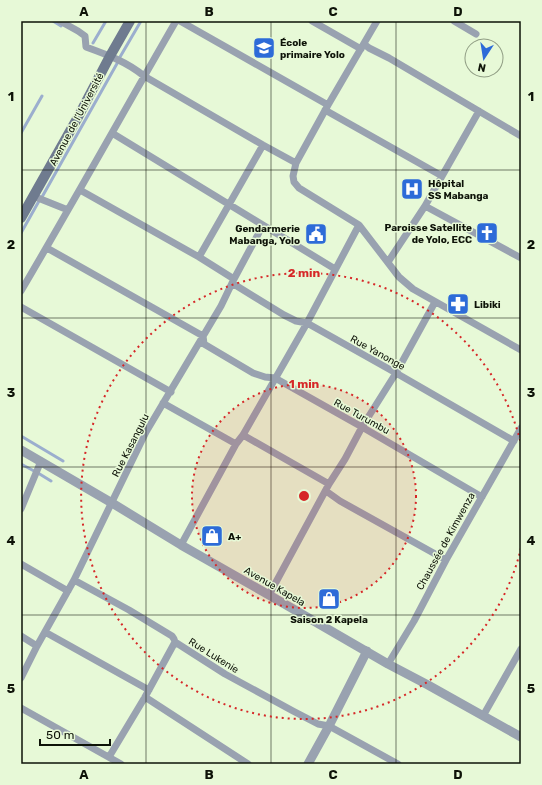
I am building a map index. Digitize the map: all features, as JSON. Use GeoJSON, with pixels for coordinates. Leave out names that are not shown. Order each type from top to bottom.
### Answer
{"type":"FeatureCollection","features":[{"type":"Feature","properties":{"kind":"main road","name":"Avenue de l’Université"},"geometry":{"type":"LineString","coordinates":[[21,218],[78,118],[130,21]]}},
{"type":"Feature","properties":{"kind":"street"},"geometry":{"type":"LineString","coordinates":[[60,21],[85,36],[86,47],[134,67],[144,76],[296,163]]}},
{"type":"Feature","properties":{"kind":"street"},"geometry":{"type":"LineString","coordinates":[[21,291],[176,21]]}},
{"type":"Feature","properties":{"kind":"street"},"geometry":{"type":"LineString","coordinates":[[180,21],[442,176]]}},
{"type":"Feature","properties":{"kind":"street"},"geometry":{"type":"LineString","coordinates":[[312,21],[388,58],[521,136]]}},
{"type":"Feature","properties":{"kind":"street"},"geometry":{"type":"LineString","coordinates":[[377,21],[296,163],[293,176],[294,182],[299,188],[359,225],[405,283],[413,289],[521,350]]}},
{"type":"Feature","properties":{"kind":"street"},"geometry":{"type":"LineString","coordinates":[[454,21],[476,34]]}},
{"type":"Feature","properties":{"kind":"street"},"geometry":{"type":"LineString","coordinates":[[388,262],[425,206],[479,111]]}},
{"type":"Feature","properties":{"kind":"street"},"geometry":{"type":"LineString","coordinates":[[112,133],[336,269]]}},
{"type":"Feature","properties":{"kind":"street"},"geometry":{"type":"LineString","coordinates":[[199,257],[263,145]]}},
{"type":"Feature","properties":{"kind":"street","name":"Rue Yanonge"},"geometry":{"type":"LineString","coordinates":[[80,190],[199,257],[284,315],[296,321],[306,323],[514,441]]}},
{"type":"Feature","properties":{"kind":"street"},"geometry":{"type":"LineString","coordinates":[[34,196],[68,210]]}},
{"type":"Feature","properties":{"kind":"street"},"geometry":{"type":"LineString","coordinates":[[425,206],[521,258]]}},
{"type":"Feature","properties":{"kind":"street","name":"Rue Kasangulu"},"geometry":{"type":"LineString","coordinates":[[21,678],[74,580],[146,432],[221,306],[263,225]]}},
{"type":"Feature","properties":{"kind":"street"},"geometry":{"type":"LineString","coordinates":[[181,545],[236,444],[243,435],[306,323],[359,225]]}},
{"type":"Feature","properties":{"kind":"street","name":"Rue Turumbu"},"geometry":{"type":"LineString","coordinates":[[47,248],[203,336],[204,344],[253,373],[265,377],[275,378],[482,497]]}},
{"type":"Feature","properties":{"kind":"street"},"geometry":{"type":"LineString","coordinates":[[269,595],[327,487],[396,373],[435,302]]}},
{"type":"Feature","properties":{"kind":"street"},"geometry":{"type":"LineString","coordinates":[[21,307],[171,392]]}},
{"type":"Feature","properties":{"kind":"street"},"geometry":{"type":"LineString","coordinates":[[163,403],[236,444]]}},
{"type":"Feature","properties":{"kind":"street","name":"Chaussée de Kimwenza"},"geometry":{"type":"LineString","coordinates":[[388,664],[414,621],[446,560],[521,428]]}},
{"type":"Feature","properties":{"kind":"street"},"geometry":{"type":"LineString","coordinates":[[243,435],[327,487],[340,501],[446,560]]}},
{"type":"Feature","properties":{"kind":"street","name":"Avenue Kapela"},"geometry":{"type":"LineString","coordinates":[[21,450],[181,545],[388,664],[521,737]]}},
{"type":"Feature","properties":{"kind":"street"},"geometry":{"type":"LineString","coordinates":[[21,509],[41,461]]}},
{"type":"Feature","properties":{"kind":"street"},"geometry":{"type":"LineString","coordinates":[[21,564],[68,591]]}},
{"type":"Feature","properties":{"kind":"street","name":"Rue Lukenie"},"geometry":{"type":"LineString","coordinates":[[74,580],[166,632],[172,636],[175,642],[225,674],[318,724],[329,726],[398,764]]}},
{"type":"Feature","properties":{"kind":"street"},"geometry":{"type":"LineString","coordinates":[[45,632],[147,694],[248,764]]}},
{"type":"Feature","properties":{"kind":"street"},"geometry":{"type":"LineString","coordinates":[[21,636],[37,646]]}},
{"type":"Feature","properties":{"kind":"street"},"geometry":{"type":"LineString","coordinates":[[109,757],[147,694],[175,642]]}},
{"type":"Feature","properties":{"kind":"street"},"geometry":{"type":"LineString","coordinates":[[483,716],[521,649]]}},
{"type":"Feature","properties":{"kind":"street"},"geometry":{"type":"LineString","coordinates":[[308,764],[367,651]]}},
{"type":"Feature","properties":{"kind":"street"},"geometry":{"type":"LineString","coordinates":[[21,708],[121,764]]}},
{"type":"Feature","properties":{"kind":"waterway"},"geometry":{"type":"LineString","coordinates":[[53,21],[61,26]]}},
{"type":"Feature","properties":{"kind":"waterway"},"geometry":{"type":"LineString","coordinates":[[93,43],[106,21]]}},
{"type":"Feature","properties":{"kind":"waterway"},"geometry":{"type":"LineString","coordinates":[[120,57],[141,21]]}},
{"type":"Feature","properties":{"kind":"waterway"},"geometry":{"type":"LineString","coordinates":[[42,197],[119,60]]}},
{"type":"Feature","properties":{"kind":"waterway"},"geometry":{"type":"LineString","coordinates":[[21,133],[42,96]]}},
{"type":"Feature","properties":{"kind":"waterway"},"geometry":{"type":"LineString","coordinates":[[21,233],[39,201]]}},
{"type":"Feature","properties":{"kind":"waterway"},"geometry":{"type":"LineString","coordinates":[[21,436],[63,461]]}},
{"type":"Feature","properties":{"kind":"waterway"},"geometry":{"type":"LineString","coordinates":[[21,464],[34,471]]}},
{"type":"Feature","properties":{"kind":"waterway"},"geometry":{"type":"LineString","coordinates":[[38,473],[51,481]]}},
{"type":"Feature","properties":{"kind":"place","name":"École primaire Yolo"},"geometry":{"type":"Point","coordinates":[264,48]}},
{"type":"Feature","properties":{"kind":"place","name":"Hôpital SS Mabanga"},"geometry":{"type":"Point","coordinates":[412,189]}},
{"type":"Feature","properties":{"kind":"place","name":"Paroisse Satellite de Yolo, ECC"},"geometry":{"type":"Point","coordinates":[487,233]}},
{"type":"Feature","properties":{"kind":"place","name":"Gendarmerie Mabanga, Yolo"},"geometry":{"type":"Point","coordinates":[316,234]}},
{"type":"Feature","properties":{"kind":"place","name":"Libiki"},"geometry":{"type":"Point","coordinates":[458,304]}},
{"type":"Feature","properties":{"kind":"place","name":"A+"},"geometry":{"type":"Point","coordinates":[212,536]}},
{"type":"Feature","properties":{"kind":"place","name":"Saison 2 Kapela"},"geometry":{"type":"Point","coordinates":[329,599]}}]}
